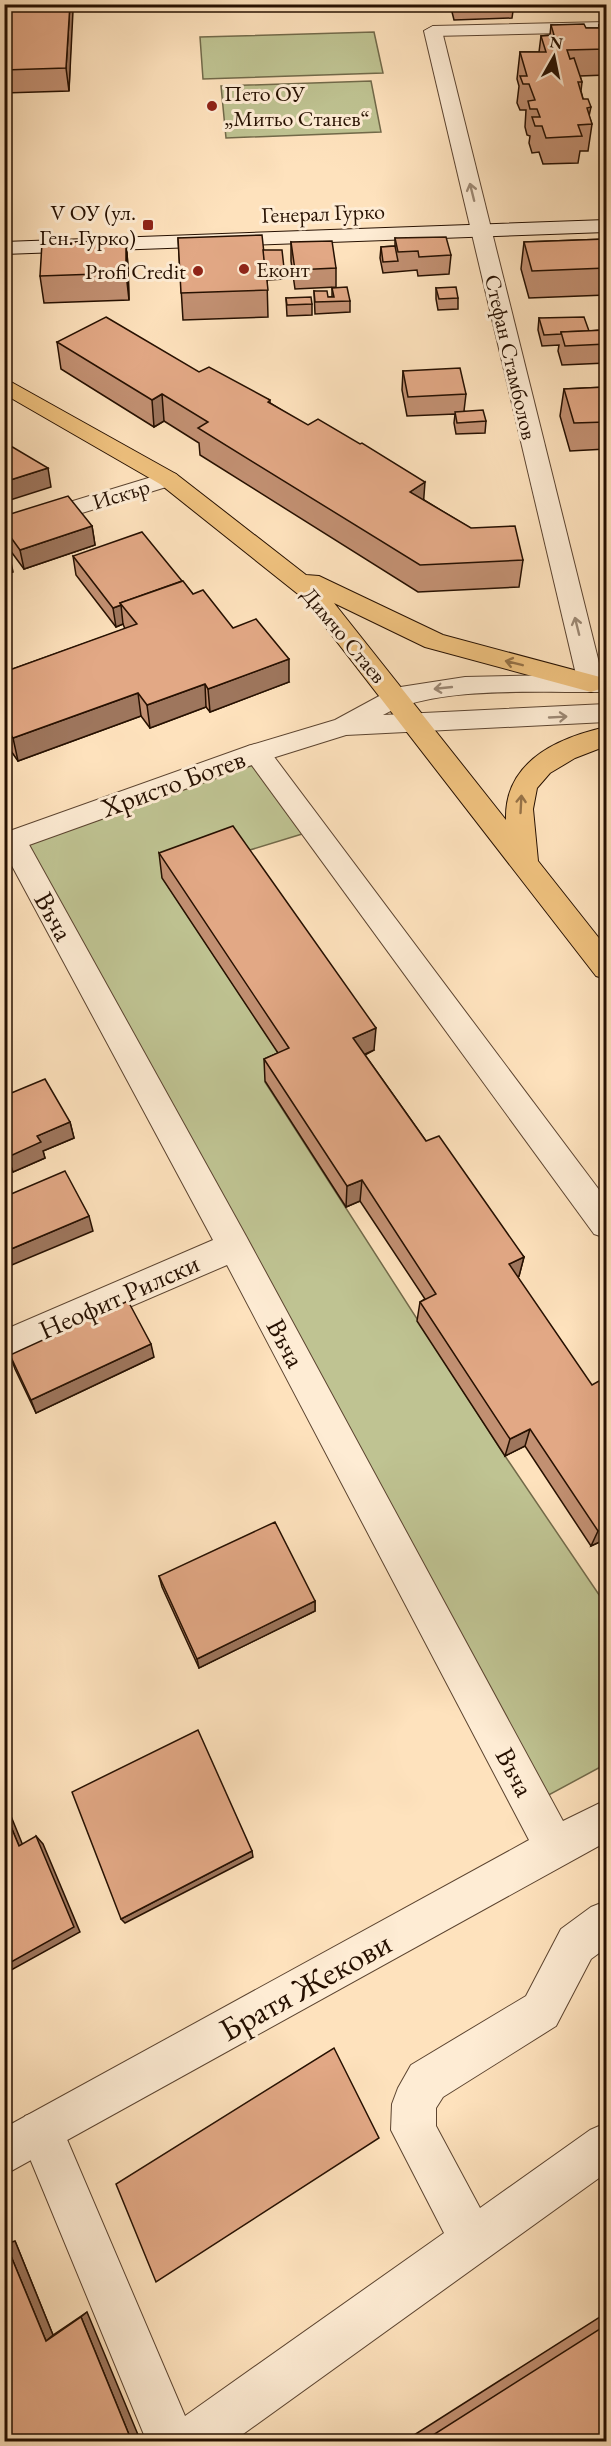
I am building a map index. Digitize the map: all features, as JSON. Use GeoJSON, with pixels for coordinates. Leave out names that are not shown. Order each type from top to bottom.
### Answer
{"type":"FeatureCollection","features":[{"type":"Feature","properties":{"kind":"main road","name":"Димчо Стаев"},"geometry":{"type":"LineString","coordinates":[[4,384],[168,479],[312,592],[337,621],[606,968]]}},
{"type":"Feature","properties":{"kind":"main road"},"geometry":{"type":"LineString","coordinates":[[287,571],[434,640],[599,683]]}},
{"type":"Feature","properties":{"kind":"main road"},"geometry":{"type":"LineString","coordinates":[[524,862],[520,804],[527,781],[546,762],[606,736]]}},
{"type":"Feature","properties":{"kind":"street","name":"Стефан Стамболов"},"geometry":{"type":"LineString","coordinates":[[599,683],[481,231],[433,32],[606,27]]}},
{"type":"Feature","properties":{"kind":"street","name":"Генерал Гурко"},"geometry":{"type":"LineString","coordinates":[[4,248],[606,226]]}},
{"type":"Feature","properties":{"kind":"street","name":"Искър"},"geometry":{"type":"LineString","coordinates":[[4,530],[168,479]]}},
{"type":"Feature","properties":{"kind":"street","name":"Христо Ботев"},"geometry":{"type":"LineString","coordinates":[[9,842],[257,753],[344,726],[394,697],[465,686],[599,683]]}},
{"type":"Feature","properties":{"kind":"street","name":"Христо Ботев"},"geometry":{"type":"LineString","coordinates":[[344,726],[606,714]]}},
{"type":"Feature","properties":{"kind":"street"},"geometry":{"type":"LineString","coordinates":[[257,753],[606,1224]]}},
{"type":"Feature","properties":{"kind":"street","name":"Въча"},"geometry":{"type":"LineString","coordinates":[[9,842],[234,1246],[555,1848]]}},
{"type":"Feature","properties":{"kind":"street","name":"Неофит Рилски"},"geometry":{"type":"LineString","coordinates":[[4,1346],[234,1246]]}},
{"type":"Feature","properties":{"kind":"street","name":"Братя Жекови"},"geometry":{"type":"LineString","coordinates":[[23,2143],[606,1820]]}},
{"type":"Feature","properties":{"kind":"street"},"geometry":{"type":"LineString","coordinates":[[473,2241],[413,2130],[414,2104],[427,2081],[542,2011],[576,1944],[606,1922]]}},
{"type":"Feature","properties":{"kind":"street"},"geometry":{"type":"LineString","coordinates":[[23,2143],[172,2442]]}},
{"type":"Feature","properties":{"kind":"street"},"geometry":{"type":"LineString","coordinates":[[190,2442],[606,2146]]}},
{"type":"Feature","properties":{"kind":"green space"},"geometry":{"type":"Polygon","coordinates":[[[374,32],[383,73],[203,79],[200,37],[374,32]]]}},
{"type":"Feature","properties":{"kind":"green space"},"geometry":{"type":"Polygon","coordinates":[[[371,81],[381,132],[226,138],[221,86],[371,81]]]}},
{"type":"Feature","properties":{"kind":"green space"},"geometry":{"type":"Polygon","coordinates":[[[257,753],[315,830],[162,877],[290,1070],[265,1082],[505,1456],[606,1605],[606,1764],[532,1804],[13,841],[257,753]]]}},
{"type":"Feature","properties":{"kind":"building"},"geometry":{"type":"Polygon","coordinates":[[[4,4],[70,4],[66,68],[4,70],[4,4]]]}},
{"type":"Feature","properties":{"kind":"building"},"geometry":{"type":"Polygon","coordinates":[[[584,24],[586,28],[600,28],[599,25],[606,25],[606,49],[567,50],[570,59],[574,58],[582,82],[578,82],[583,99],[588,99],[591,107],[587,108],[592,124],[578,125],[582,136],[546,138],[542,126],[535,126],[532,117],[540,117],[537,109],[530,109],[528,101],[535,100],[529,84],[523,84],[520,76],[527,76],[520,52],[546,52],[541,36],[554,35],[551,25],[584,24]]]}},
{"type":"Feature","properties":{"kind":"building"},"geometry":{"type":"Polygon","coordinates":[[[262,235],[268,290],[181,293],[178,238],[262,235]]]}},
{"type":"Feature","properties":{"kind":"building"},"geometry":{"type":"Polygon","coordinates":[[[446,237],[451,255],[419,257],[418,251],[398,252],[395,238],[446,237]]]}},
{"type":"Feature","properties":{"kind":"building"},"geometry":{"type":"Polygon","coordinates":[[[606,239],[606,268],[532,271],[524,242],[606,239]]]}},
{"type":"Feature","properties":{"kind":"building"},"geometry":{"type":"Polygon","coordinates":[[[126,240],[126,273],[40,276],[42,243],[126,240]]]}},
{"type":"Feature","properties":{"kind":"building"},"geometry":{"type":"Polygon","coordinates":[[[332,241],[336,268],[295,270],[291,242],[332,241]]]}},
{"type":"Feature","properties":{"kind":"building"},"geometry":{"type":"Polygon","coordinates":[[[395,246],[398,261],[383,262],[381,247],[395,246]]]}},
{"type":"Feature","properties":{"kind":"building"},"geometry":{"type":"Polygon","coordinates":[[[263,250],[282,250],[284,268],[265,269],[263,250]]]}},
{"type":"Feature","properties":{"kind":"building"},"geometry":{"type":"Polygon","coordinates":[[[347,287],[350,301],[315,302],[314,291],[327,291],[328,297],[334,297],[332,288],[347,287]]]}},
{"type":"Feature","properties":{"kind":"building"},"geometry":{"type":"Polygon","coordinates":[[[456,287],[458,298],[439,299],[436,288],[456,287]]]}},
{"type":"Feature","properties":{"kind":"building"},"geometry":{"type":"Polygon","coordinates":[[[311,297],[312,304],[287,305],[286,298],[311,297]]]}},
{"type":"Feature","properties":{"kind":"building"},"geometry":{"type":"Polygon","coordinates":[[[106,317],[199,372],[209,367],[270,400],[268,402],[308,425],[318,419],[360,444],[362,443],[425,482],[410,492],[471,528],[515,526],[523,560],[420,565],[198,428],[208,422],[162,394],[152,400],[57,342],[106,317]]]}},
{"type":"Feature","properties":{"kind":"building"},"geometry":{"type":"Polygon","coordinates":[[[584,317],[589,331],[544,335],[539,318],[584,317]]]}},
{"type":"Feature","properties":{"kind":"building"},"geometry":{"type":"Polygon","coordinates":[[[602,322],[606,322],[606,330],[604,330],[602,322]]]}},
{"type":"Feature","properties":{"kind":"building"},"geometry":{"type":"Polygon","coordinates":[[[606,330],[606,344],[565,346],[561,332],[606,330]]]}},
{"type":"Feature","properties":{"kind":"building"},"geometry":{"type":"Polygon","coordinates":[[[460,368],[466,394],[408,397],[403,371],[460,368]]]}},
{"type":"Feature","properties":{"kind":"building"},"geometry":{"type":"Polygon","coordinates":[[[606,387],[606,422],[574,423],[564,389],[606,387]]]}},
{"type":"Feature","properties":{"kind":"building"},"geometry":{"type":"Polygon","coordinates":[[[483,410],[486,421],[457,423],[455,412],[483,410]]]}},
{"type":"Feature","properties":{"kind":"building"},"geometry":{"type":"Polygon","coordinates":[[[4,442],[48,468],[4,482],[4,442]]]}},
{"type":"Feature","properties":{"kind":"building"},"geometry":{"type":"Polygon","coordinates":[[[68,496],[92,526],[20,550],[4,528],[4,516],[68,496]]]}},
{"type":"Feature","properties":{"kind":"building"},"geometry":{"type":"Polygon","coordinates":[[[142,532],[182,581],[120,603],[121,605],[113,608],[73,556],[142,532]]]}},
{"type":"Feature","properties":{"kind":"building"},"geometry":{"type":"Polygon","coordinates":[[[183,581],[193,594],[203,590],[233,628],[256,619],[289,659],[208,689],[205,684],[147,705],[138,693],[13,738],[4,725],[4,672],[137,624],[120,603],[183,581]]]}},
{"type":"Feature","properties":{"kind":"building"},"geometry":{"type":"Polygon","coordinates":[[[233,826],[376,1028],[353,1038],[426,1141],[439,1136],[524,1257],[509,1264],[592,1385],[606,1377],[606,1527],[598,1531],[530,1429],[510,1439],[420,1302],[436,1294],[362,1180],[347,1186],[264,1059],[289,1048],[159,853],[233,826]]]}},
{"type":"Feature","properties":{"kind":"building"},"geometry":{"type":"Polygon","coordinates":[[[45,1079],[70,1122],[37,1136],[41,1142],[8,1157],[4,1150],[4,1096],[45,1079]]]}},
{"type":"Feature","properties":{"kind":"building"},"geometry":{"type":"Polygon","coordinates":[[[65,1171],[89,1216],[4,1252],[4,1197],[65,1171]]]}},
{"type":"Feature","properties":{"kind":"building"},"geometry":{"type":"Polygon","coordinates":[[[128,1301],[151,1344],[31,1400],[10,1355],[128,1301]]]}},
{"type":"Feature","properties":{"kind":"building"},"geometry":{"type":"Polygon","coordinates":[[[275,1522],[315,1601],[197,1659],[159,1576],[275,1522]]]}},
{"type":"Feature","properties":{"kind":"building"},"geometry":{"type":"Polygon","coordinates":[[[198,1730],[252,1851],[121,1919],[72,1792],[198,1730]]]}},
{"type":"Feature","properties":{"kind":"building"},"geometry":{"type":"Polygon","coordinates":[[[4,1810],[19,1846],[36,1836],[74,1927],[4,1966],[4,1810]]]}},
{"type":"Feature","properties":{"kind":"building"},"geometry":{"type":"Polygon","coordinates":[[[334,2048],[379,2138],[156,2282],[116,2184],[334,2048]]]}},
{"type":"Feature","properties":{"kind":"building"},"geometry":{"type":"Polygon","coordinates":[[[6,2244],[46,2341],[81,2317],[132,2442],[4,2442],[4,2245],[6,2244]]]}},
{"type":"Feature","properties":{"kind":"building"},"geometry":{"type":"Polygon","coordinates":[[[606,2325],[606,2442],[422,2442],[606,2325]]]}},
{"type":"Feature","properties":{"kind":"place","name":"Пето ОУ „Митьо Станев“"},"geometry":{"type":"Point","coordinates":[212,106]}},
{"type":"Feature","properties":{"kind":"place","name":"V ОУ (ул. Ген. Гурко)"},"geometry":{"type":"Point","coordinates":[148,225]}},
{"type":"Feature","properties":{"kind":"place","name":"Еконт"},"geometry":{"type":"Point","coordinates":[244,269]}},
{"type":"Feature","properties":{"kind":"place","name":"Profi Credit"},"geometry":{"type":"Point","coordinates":[198,271]}}]}
